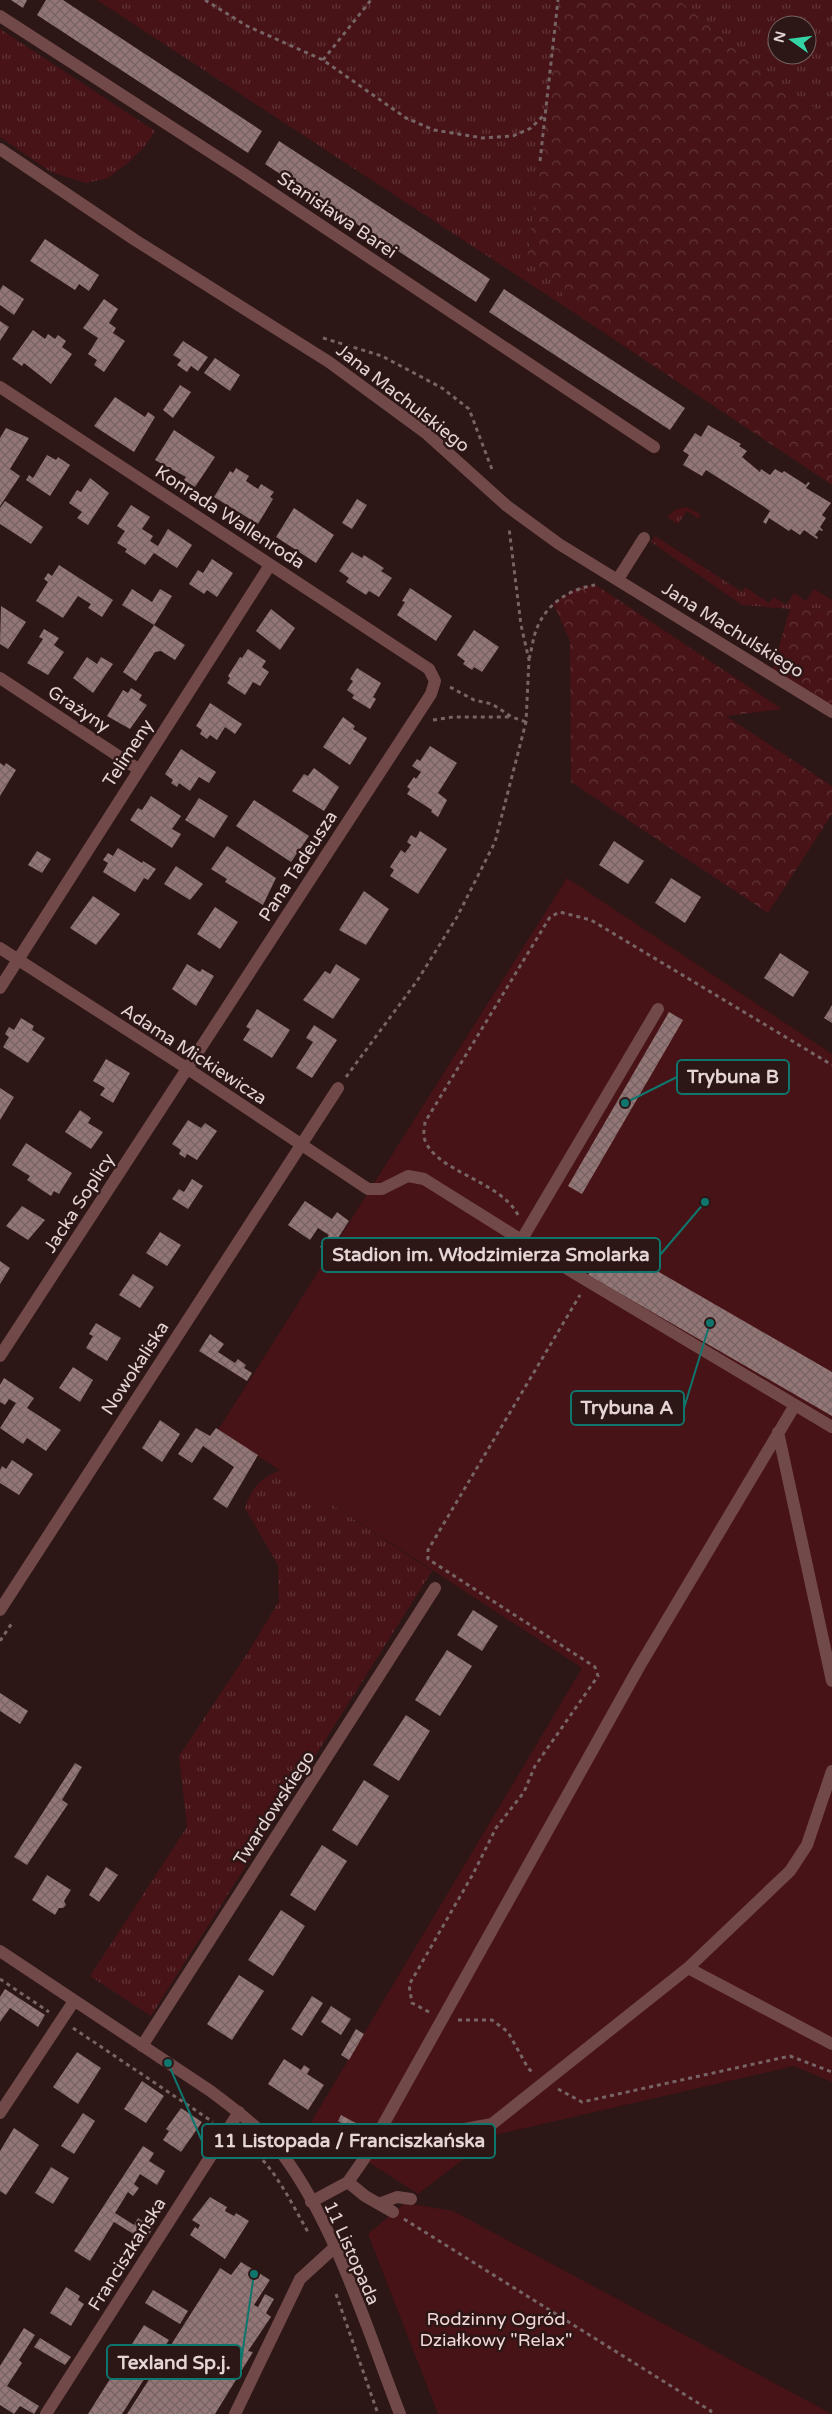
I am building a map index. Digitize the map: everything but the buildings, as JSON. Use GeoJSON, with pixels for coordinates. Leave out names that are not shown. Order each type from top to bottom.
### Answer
{"type":"FeatureCollection","features":[{"type":"Feature","properties":{"kind":"street","name":"Stanisława Barei"},"geometry":{"type":"LineString","coordinates":[[0,16],[241,172],[654,447]]}},
{"type":"Feature","properties":{"kind":"street","name":"Jana Machulskiego"},"geometry":{"type":"LineString","coordinates":[[0,149],[135,240],[329,362],[427,434],[506,506],[559,544],[832,712]]}},
{"type":"Feature","properties":{"kind":"street","name":"Konrada Wallenroda"},"geometry":{"type":"LineString","coordinates":[[0,387],[429,669],[435,681]]}},
{"type":"Feature","properties":{"kind":"street"},"geometry":{"type":"LineString","coordinates":[[618,579],[644,538]]}},
{"type":"Feature","properties":{"kind":"street","name":"Telimeny"},"geometry":{"type":"LineString","coordinates":[[0,988],[138,769],[270,565]]}},
{"type":"Feature","properties":{"kind":"street","name":"Grażyny"},"geometry":{"type":"LineString","coordinates":[[0,678],[138,769]]}},
{"type":"Feature","properties":{"kind":"street","name":"Pana Tadeusza"},"geometry":{"type":"LineString","coordinates":[[188,1069],[431,694],[435,681]]}},
{"type":"Feature","properties":{"kind":"street","name":"Adama Mickiewicza"},"geometry":{"type":"LineString","coordinates":[[0,948],[188,1069],[368,1189],[382,1189],[408,1176],[424,1179],[524,1235]]}},
{"type":"Feature","properties":{"kind":"street"},"geometry":{"type":"LineString","coordinates":[[658,1009],[524,1235],[574,1273],[832,1427]]}},
{"type":"Feature","properties":{"kind":"street","name":"Jacka Soplicy"},"geometry":{"type":"LineString","coordinates":[[0,1356],[188,1069]]}},
{"type":"Feature","properties":{"kind":"street","name":"Nowokaliska"},"geometry":{"type":"LineString","coordinates":[[0,1610],[338,1088]]}},
{"type":"Feature","properties":{"kind":"street"},"geometry":{"type":"LineString","coordinates":[[311,2202],[348,2182],[378,2134],[639,1667],[795,1405]]}},
{"type":"Feature","properties":{"kind":"street"},"geometry":{"type":"LineString","coordinates":[[778,1432],[832,1681]]}},
{"type":"Feature","properties":{"kind":"street","name":"Twardowskiego"},"geometry":{"type":"LineString","coordinates":[[142,2046],[435,1588]]}},
{"type":"Feature","properties":{"kind":"street"},"geometry":{"type":"LineString","coordinates":[[378,2134],[405,2140],[492,2124],[688,1968],[790,1871],[807,1845],[832,1771]]}},
{"type":"Feature","properties":{"kind":"street","name":"11 Listopada"},"geometry":{"type":"LineString","coordinates":[[0,1952],[239,2112],[282,2155],[311,2202],[334,2247],[400,2414]]}},
{"type":"Feature","properties":{"kind":"street"},"geometry":{"type":"LineString","coordinates":[[688,1968],[832,2044]]}},
{"type":"Feature","properties":{"kind":"street"},"geometry":{"type":"LineString","coordinates":[[0,2113],[74,2001]]}},
{"type":"Feature","properties":{"kind":"street","name":"Franciszkańska"},"geometry":{"type":"LineString","coordinates":[[46,2414],[239,2112]]}},
{"type":"Feature","properties":{"kind":"street"},"geometry":{"type":"LineString","coordinates":[[348,2182],[365,2196],[381,2203],[393,2212]]}},
{"type":"Feature","properties":{"kind":"street"},"geometry":{"type":"LineString","coordinates":[[381,2203],[397,2197],[411,2199]]}},
{"type":"Feature","properties":{"kind":"street"},"geometry":{"type":"LineString","coordinates":[[235,2414],[300,2279],[334,2247]]}},
{"type":"Feature","properties":{"kind":"path"},"geometry":{"type":"LineString","coordinates":[[205,0],[247,26],[323,60],[406,118],[434,130],[483,138],[513,136],[531,128],[545,114]]}},
{"type":"Feature","properties":{"kind":"path"},"geometry":{"type":"LineString","coordinates":[[323,60],[371,0]]}},
{"type":"Feature","properties":{"kind":"path"},"geometry":{"type":"LineString","coordinates":[[540,161],[558,0]]}},
{"type":"Feature","properties":{"kind":"path"},"geometry":{"type":"LineString","coordinates":[[320,337],[382,356],[442,388],[469,409],[496,479]]}},
{"type":"Feature","properties":{"kind":"path"},"geometry":{"type":"LineString","coordinates":[[506,506],[521,625],[529,660]]}},
{"type":"Feature","properties":{"kind":"path"},"geometry":{"type":"LineString","coordinates":[[338,1088],[417,981],[457,918],[495,842],[526,722],[529,660],[537,627],[553,602],[579,587],[602,584]]}},
{"type":"Feature","properties":{"kind":"path"},"geometry":{"type":"LineString","coordinates":[[435,681],[474,700],[492,704],[512,717],[526,722]]}},
{"type":"Feature","properties":{"kind":"path"},"geometry":{"type":"LineString","coordinates":[[408,729],[429,721],[453,717],[512,717]]}},
{"type":"Feature","properties":{"kind":"path"},"geometry":{"type":"LineString","coordinates":[[524,1235],[514,1207],[503,1195],[447,1163],[432,1152],[424,1137],[425,1122],[550,917],[560,912],[591,920],[832,1065]]}},
{"type":"Feature","properties":{"kind":"path"},"geometry":{"type":"LineString","coordinates":[[574,1273],[583,1289],[428,1550],[428,1559],[595,1667],[598,1676],[535,1766],[524,1792],[496,1828],[473,1874],[409,1986],[412,2003],[442,2019],[492,2020],[508,2032],[528,2068],[545,2082],[582,2102],[790,2056],[832,2072]]}},
{"type":"Feature","properties":{"kind":"path"},"geometry":{"type":"LineString","coordinates":[[0,1979],[248,2145],[272,2171],[309,2234]]}},
{"type":"Feature","properties":{"kind":"path"},"geometry":{"type":"LineString","coordinates":[[393,2212],[711,2412],[709,2414]]}},
{"type":"Feature","properties":{"kind":"path"},"geometry":{"type":"LineString","coordinates":[[332,2285],[378,2414]]}},
{"type":"Feature","properties":{"kind":"green space"},"geometry":{"type":"Polygon","coordinates":[[[97,0],[558,0],[527,261],[551,277],[576,314],[97,0]]]}},
{"type":"Feature","properties":{"kind":"green space"},"geometry":{"type":"Polygon","coordinates":[[[558,0],[678,0],[788,91],[832,119],[832,485],[576,314],[551,277],[527,261],[558,0]]]}},
{"type":"Feature","properties":{"kind":"green space"},"geometry":{"type":"Polygon","coordinates":[[[678,0],[832,0],[832,119],[788,91],[678,0]]]}},
{"type":"Feature","properties":{"kind":"green space"},"geometry":{"type":"Polygon","coordinates":[[[0,29],[155,131],[145,146],[128,163],[108,178],[86,183],[51,172],[0,137],[0,29]]]}},
{"type":"Feature","properties":{"kind":"green space"},"geometry":{"type":"Polygon","coordinates":[[[686,507],[700,514],[699,519],[687,511],[678,524],[667,517],[675,510],[686,507]]]}},
{"type":"Feature","properties":{"kind":"green space"},"geometry":{"type":"Polygon","coordinates":[[[655,536],[742,592],[745,587],[769,603],[774,597],[786,605],[794,593],[806,601],[814,589],[832,600],[832,608],[790,609],[742,605],[651,542],[655,536]]]}},
{"type":"Feature","properties":{"kind":"green space"},"geometry":{"type":"Polygon","coordinates":[[[596,585],[782,709],[726,716],[832,786],[832,814],[768,913],[571,782],[570,641],[553,603],[579,587],[596,585]]]}},
{"type":"Feature","properties":{"kind":"green space"},"geometry":{"type":"Polygon","coordinates":[[[832,608],[832,712],[771,674],[790,609],[832,608]]]}},
{"type":"Feature","properties":{"kind":"green space"},"geometry":{"type":"Polygon","coordinates":[[[567,878],[832,1054],[832,2082],[794,2066],[495,2135],[418,2194],[310,2124],[582,1668],[218,1430],[567,878]]]}},
{"type":"Feature","properties":{"kind":"green space"},"geometry":{"type":"Polygon","coordinates":[[[280,1470],[432,1571],[151,2016],[90,1976],[187,1827],[179,1756],[250,1649],[279,1601],[278,1565],[245,1508],[254,1489],[262,1480],[280,1470]]]}},
{"type":"Feature","properties":{"kind":"green space","name":"Rodzinny Ogród Działkowy \"Relax\""},"geometry":{"type":"Polygon","coordinates":[[[405,2203],[453,2211],[832,2414],[438,2414],[368,2234],[405,2203]]]}},
{"type":"Feature","properties":{"kind":"place","name":"Trybuna B"},"geometry":{"type":"Point","coordinates":[625,1103]}},
{"type":"Feature","properties":{"kind":"place","name":"Stadion im. Włodzimierza Smolarka"},"geometry":{"type":"Point","coordinates":[705,1202]}},
{"type":"Feature","properties":{"kind":"place","name":"Trybuna A"},"geometry":{"type":"Point","coordinates":[710,1323]}},
{"type":"Feature","properties":{"kind":"place","name":"11 Listopada / Franciszkańska"},"geometry":{"type":"Point","coordinates":[168,2063]}},
{"type":"Feature","properties":{"kind":"place","name":"Texland Sp.j."},"geometry":{"type":"Point","coordinates":[254,2274]}}]}
